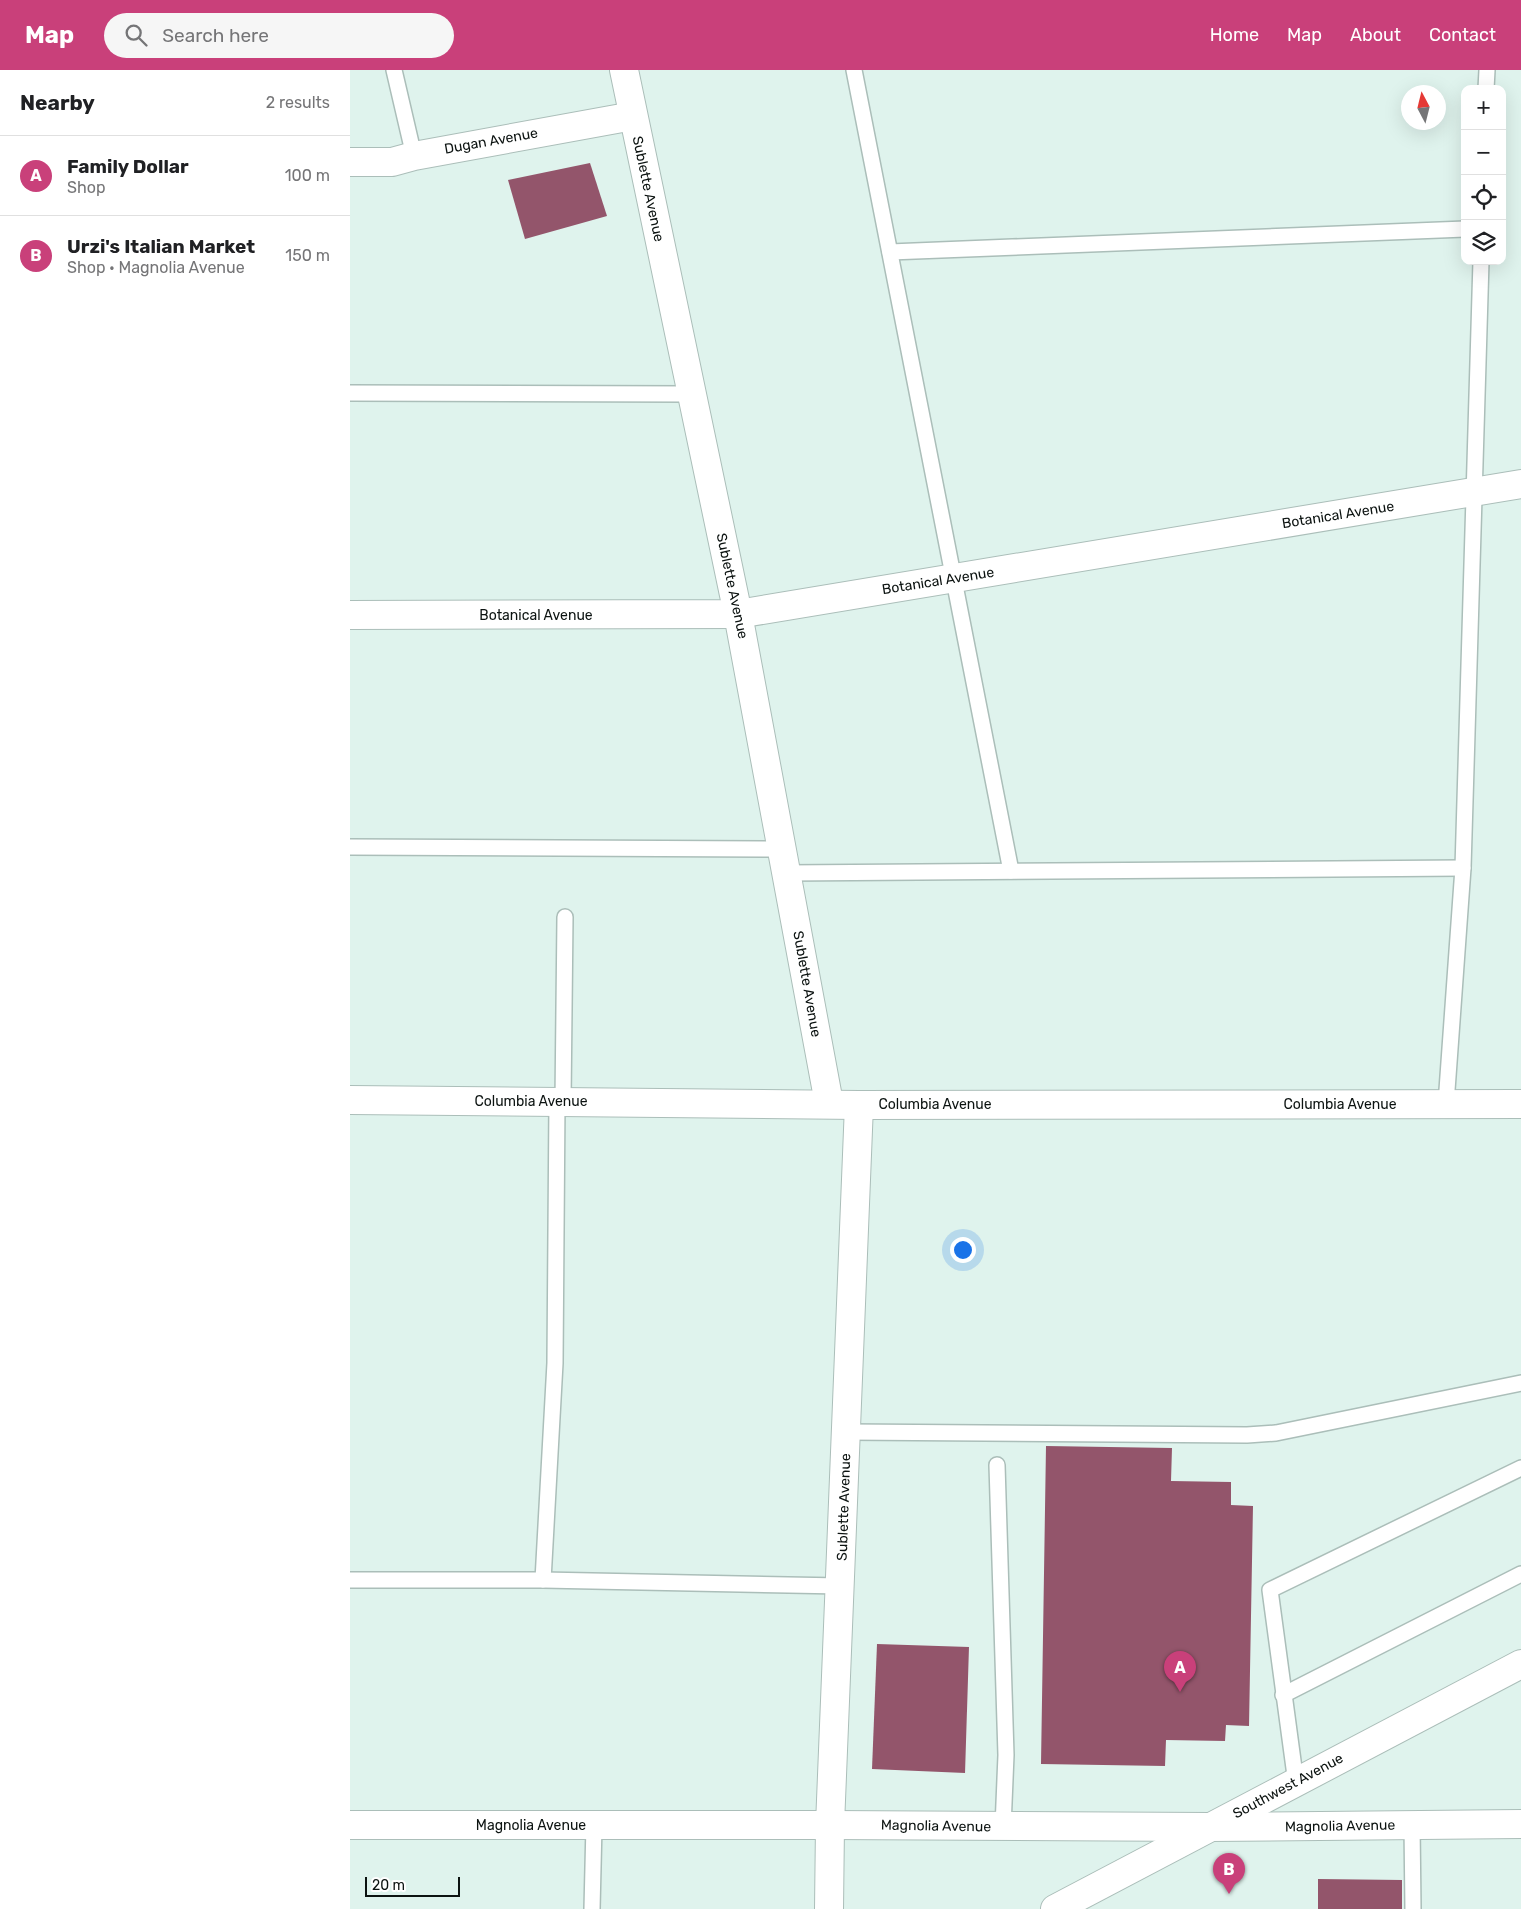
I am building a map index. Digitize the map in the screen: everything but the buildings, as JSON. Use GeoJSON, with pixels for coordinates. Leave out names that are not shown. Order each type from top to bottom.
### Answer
{"type":"FeatureCollection","features":[{"type":"Feature","properties":{"kind":"street","name":"Sublette Avenue"},"geometry":{"type":"LineString","coordinates":[[624,70],[632,116],[738,614],[829,1103]]}},
{"type":"Feature","properties":{"kind":"street","name":"Dugan Avenue"},"geometry":{"type":"LineString","coordinates":[[350,162],[392,162],[414,156],[632,116]]}},
{"type":"Feature","properties":{"kind":"street","name":"Botanical Avenue"},"geometry":{"type":"LineString","coordinates":[[350,615],[738,614],[1521,484]]}},
{"type":"Feature","properties":{"kind":"street","name":"Columbia Avenue"},"geometry":{"type":"LineString","coordinates":[[350,1100],[859,1104],[1521,1104]]}},
{"type":"Feature","properties":{"kind":"street","name":"Sublette Avenue"},"geometry":{"type":"LineString","coordinates":[[829,1909],[830,1825],[859,1104]]}},
{"type":"Feature","properties":{"kind":"street","name":"Southwest Avenue"},"geometry":{"type":"LineString","coordinates":[[1055,1909],[1521,1664]]}},
{"type":"Feature","properties":{"kind":"street","name":"Magnolia Avenue"},"geometry":{"type":"LineString","coordinates":[[350,1825],[1210,1827],[1521,1824]]}},
{"type":"Feature","properties":{"kind":"lane"},"geometry":{"type":"LineString","coordinates":[[394,70],[414,156]]}},
{"type":"Feature","properties":{"kind":"lane"},"geometry":{"type":"LineString","coordinates":[[854,70],[1011,871]]}},
{"type":"Feature","properties":{"kind":"lane"},"geometry":{"type":"LineString","coordinates":[[1486,85],[1487,70]]}},
{"type":"Feature","properties":{"kind":"lane"},"geometry":{"type":"LineString","coordinates":[[890,252],[1461,229]]}},
{"type":"Feature","properties":{"kind":"lane"},"geometry":{"type":"LineString","coordinates":[[1446,1104],[1463,868],[1481,265]]}},
{"type":"Feature","properties":{"kind":"lane"},"geometry":{"type":"LineString","coordinates":[[350,393],[691,394]]}},
{"type":"Feature","properties":{"kind":"lane"},"geometry":{"type":"LineString","coordinates":[[350,847],[784,861],[1011,871],[1463,868]]}},
{"type":"Feature","properties":{"kind":"lane"},"geometry":{"type":"LineString","coordinates":[[543,1580],[556,1363],[565,917]]}},
{"type":"Feature","properties":{"kind":"lane"},"geometry":{"type":"LineString","coordinates":[[847,1432],[1247,1435],[1276,1433],[1521,1384]]}},
{"type":"Feature","properties":{"kind":"lane"},"geometry":{"type":"LineString","coordinates":[[997,1465],[1006,1755],[1003,1827]]}},
{"type":"Feature","properties":{"kind":"lane"},"geometry":{"type":"LineString","coordinates":[[1296,1783],[1270,1590],[1521,1468]]}},
{"type":"Feature","properties":{"kind":"lane"},"geometry":{"type":"LineString","coordinates":[[1284,1695],[1521,1574]]}},
{"type":"Feature","properties":{"kind":"lane"},"geometry":{"type":"LineString","coordinates":[[350,1580],[543,1580],[840,1586]]}},
{"type":"Feature","properties":{"kind":"lane"},"geometry":{"type":"LineString","coordinates":[[592,1909],[594,1825]]}},
{"type":"Feature","properties":{"kind":"lane"},"geometry":{"type":"LineString","coordinates":[[1412,1825],[1413,1909]]}},
{"type":"Feature","properties":{"kind":"place","name":"Family Dollar"},"geometry":{"type":"Point","coordinates":[1180,1692]}},
{"type":"Feature","properties":{"kind":"place","name":"Urzi's Italian Market"},"geometry":{"type":"Point","coordinates":[1229,1894]}}]}
